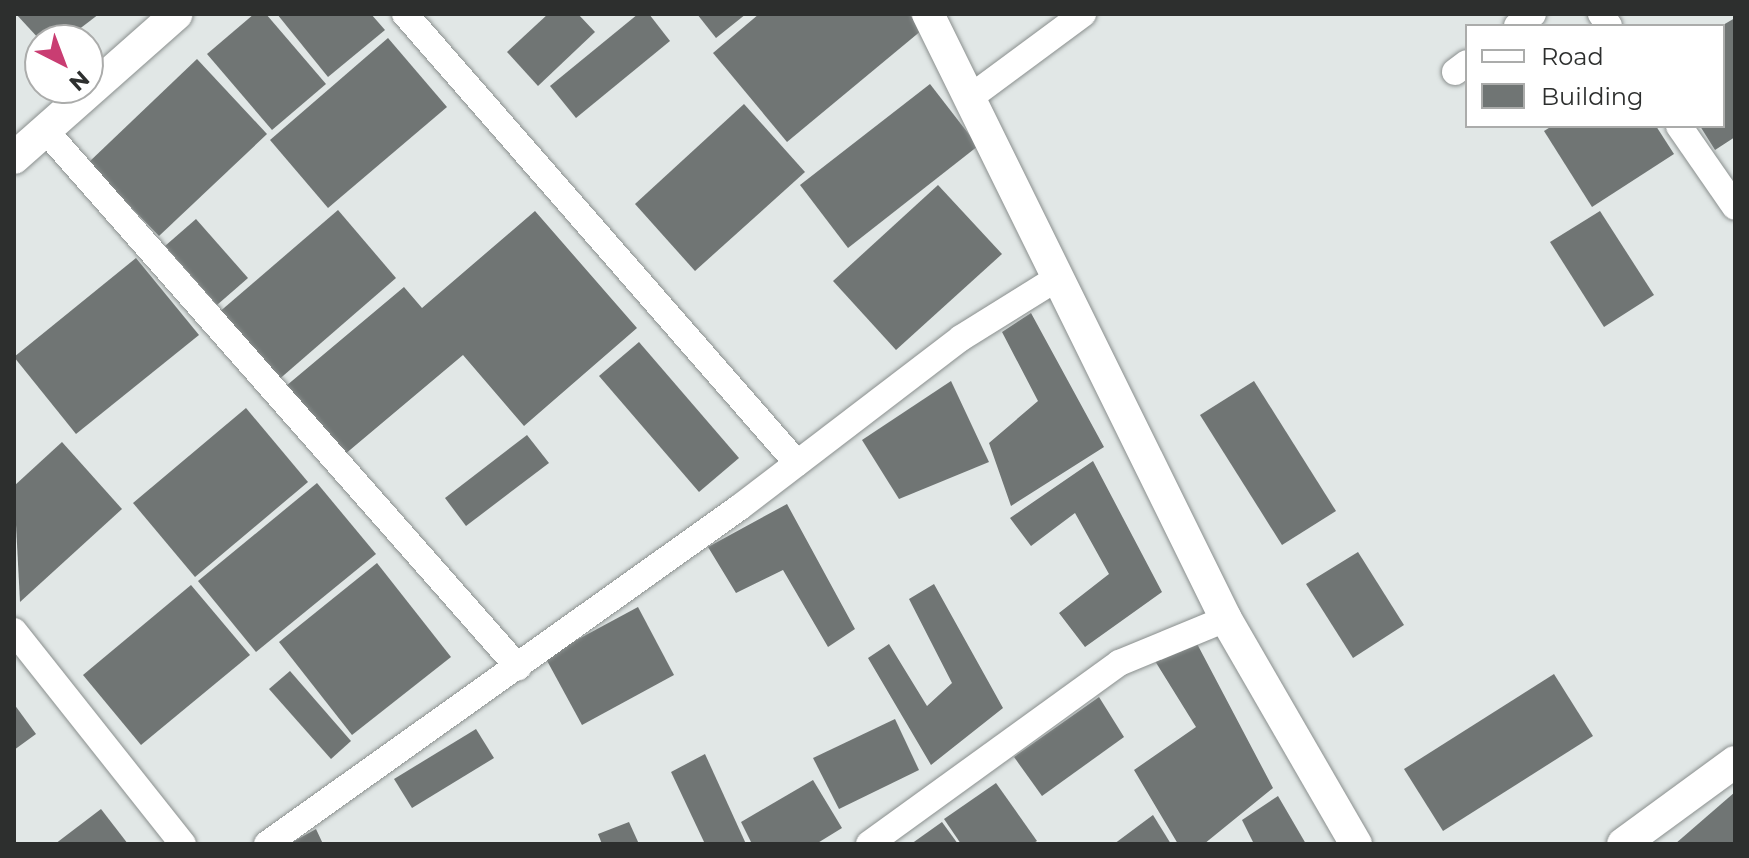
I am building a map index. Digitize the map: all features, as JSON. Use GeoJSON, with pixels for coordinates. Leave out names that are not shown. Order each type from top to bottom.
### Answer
{"type":"FeatureCollection","features":[{"type":"Feature","properties":{"kind":"street"},"geometry":{"type":"LineString","coordinates":[[14,158],[177,14]]}},
{"type":"Feature","properties":{"kind":"street"},"geometry":{"type":"LineString","coordinates":[[405,14],[797,463]]}},
{"type":"Feature","properties":{"kind":"street"},"geometry":{"type":"LineString","coordinates":[[928,14],[1226,619],[1356,844]]}},
{"type":"Feature","properties":{"kind":"street"},"geometry":{"type":"LineString","coordinates":[[968,99],[1083,14]]}},
{"type":"Feature","properties":{"kind":"street"},"geometry":{"type":"LineString","coordinates":[[1680,128],[1735,207]]}},
{"type":"Feature","properties":{"kind":"street"},"geometry":{"type":"LineString","coordinates":[[45,130],[518,667]]}},
{"type":"Feature","properties":{"kind":"street"},"geometry":{"type":"LineString","coordinates":[[267,844],[518,667],[797,463],[961,338],[1059,277]]}},
{"type":"Feature","properties":{"kind":"street"},"geometry":{"type":"LineString","coordinates":[[869,844],[1119,663],[1226,619]]}},
{"type":"Feature","properties":{"kind":"street"},"geometry":{"type":"LineString","coordinates":[[14,631],[183,844]]}},
{"type":"Feature","properties":{"kind":"street"},"geometry":{"type":"LineString","coordinates":[[1623,844],[1735,762]]}},
{"type":"Feature","properties":{"kind":"building"},"geometry":{"type":"Polygon","coordinates":[[[16,14],[99,14],[86,24],[25,24],[16,14]]]}},
{"type":"Feature","properties":{"kind":"building"},"geometry":{"type":"Polygon","coordinates":[[[254,14],[266,14],[326,84],[272,130],[207,54],[254,14]]]}},
{"type":"Feature","properties":{"kind":"building"},"geometry":{"type":"Polygon","coordinates":[[[277,14],[371,14],[385,30],[328,77],[277,14]]]}},
{"type":"Feature","properties":{"kind":"building"},"geometry":{"type":"Polygon","coordinates":[[[548,14],[578,14],[595,32],[538,86],[507,52],[548,14]]]}},
{"type":"Feature","properties":{"kind":"building"},"geometry":{"type":"Polygon","coordinates":[[[638,14],[649,14],[670,41],[576,118],[550,86],[638,14]]]}},
{"type":"Feature","properties":{"kind":"building"},"geometry":{"type":"Polygon","coordinates":[[[697,14],[746,14],[716,38],[697,14]]]}},
{"type":"Feature","properties":{"kind":"building"},"geometry":{"type":"Polygon","coordinates":[[[759,14],[909,14],[922,30],[787,142],[713,53],[759,14]]]}},
{"type":"Feature","properties":{"kind":"building"},"geometry":{"type":"Polygon","coordinates":[[[1735,18],[1735,137],[1715,150],[1701,128],[1725,128],[1725,24],[1735,18]]]}},
{"type":"Feature","properties":{"kind":"building"},"geometry":{"type":"Polygon","coordinates":[[[388,38],[447,107],[328,208],[270,140],[388,38]]]}},
{"type":"Feature","properties":{"kind":"building"},"geometry":{"type":"Polygon","coordinates":[[[197,59],[267,134],[159,236],[88,163],[197,59]]]}},
{"type":"Feature","properties":{"kind":"building"},"geometry":{"type":"Polygon","coordinates":[[[930,84],[978,146],[848,248],[800,185],[930,84]]]}},
{"type":"Feature","properties":{"kind":"building"},"geometry":{"type":"Polygon","coordinates":[[[744,104],[805,172],[695,271],[635,204],[744,104]]]}},
{"type":"Feature","properties":{"kind":"building"},"geometry":{"type":"Polygon","coordinates":[[[1549,128],[1657,128],[1674,154],[1592,207],[1544,131],[1549,128]]]}},
{"type":"Feature","properties":{"kind":"building"},"geometry":{"type":"Polygon","coordinates":[[[938,185],[1002,254],[896,350],[833,281],[938,185]]]}},
{"type":"Feature","properties":{"kind":"building"},"geometry":{"type":"Polygon","coordinates":[[[338,210],[396,278],[276,382],[217,314],[338,210]]]}},
{"type":"Feature","properties":{"kind":"building"},"geometry":{"type":"Polygon","coordinates":[[[535,211],[637,328],[524,426],[463,355],[344,455],[286,386],[404,287],[422,308],[535,211]]]}},
{"type":"Feature","properties":{"kind":"building"},"geometry":{"type":"Polygon","coordinates":[[[1600,211],[1654,295],[1604,327],[1550,242],[1600,211]]]}},
{"type":"Feature","properties":{"kind":"building"},"geometry":{"type":"Polygon","coordinates":[[[196,219],[248,278],[217,305],[165,246],[196,219]]]}},
{"type":"Feature","properties":{"kind":"building"},"geometry":{"type":"Polygon","coordinates":[[[136,258],[199,335],[76,434],[14,357],[136,258]]]}},
{"type":"Feature","properties":{"kind":"building"},"geometry":{"type":"Polygon","coordinates":[[[1031,313],[1104,447],[1011,506],[989,443],[1038,401],[1002,332],[1031,313]]]}},
{"type":"Feature","properties":{"kind":"building"},"geometry":{"type":"Polygon","coordinates":[[[639,342],[739,458],[699,492],[599,376],[639,342]]]}},
{"type":"Feature","properties":{"kind":"building"},"geometry":{"type":"Polygon","coordinates":[[[951,381],[989,462],[899,499],[862,440],[951,381]]]}},
{"type":"Feature","properties":{"kind":"building"},"geometry":{"type":"Polygon","coordinates":[[[1254,381],[1336,511],[1282,545],[1200,415],[1254,381]]]}},
{"type":"Feature","properties":{"kind":"building"},"geometry":{"type":"Polygon","coordinates":[[[246,408],[308,482],[195,577],[133,503],[246,408]]]}},
{"type":"Feature","properties":{"kind":"building"},"geometry":{"type":"Polygon","coordinates":[[[527,435],[549,463],[466,526],[445,498],[527,435]]]}},
{"type":"Feature","properties":{"kind":"building"},"geometry":{"type":"Polygon","coordinates":[[[62,442],[122,509],[20,602],[14,486],[62,442]]]}},
{"type":"Feature","properties":{"kind":"building"},"geometry":{"type":"Polygon","coordinates":[[[1093,461],[1162,592],[1085,647],[1059,613],[1109,574],[1075,513],[1031,546],[1010,518],[1093,461]]]}},
{"type":"Feature","properties":{"kind":"building"},"geometry":{"type":"Polygon","coordinates":[[[317,483],[376,554],[256,652],[198,581],[317,483]]]}},
{"type":"Feature","properties":{"kind":"building"},"geometry":{"type":"Polygon","coordinates":[[[787,504],[855,629],[828,647],[783,570],[736,593],[708,547],[787,504]]]}},
{"type":"Feature","properties":{"kind":"building"},"geometry":{"type":"Polygon","coordinates":[[[1358,552],[1404,625],[1353,658],[1306,584],[1358,552]]]}},
{"type":"Feature","properties":{"kind":"building"},"geometry":{"type":"Polygon","coordinates":[[[377,563],[451,657],[352,735],[279,642],[377,563]]]}},
{"type":"Feature","properties":{"kind":"building"},"geometry":{"type":"Polygon","coordinates":[[[934,584],[1003,708],[931,765],[868,658],[889,644],[927,706],[952,683],[909,599],[934,584]]]}},
{"type":"Feature","properties":{"kind":"building"},"geometry":{"type":"Polygon","coordinates":[[[191,585],[250,655],[141,745],[83,675],[191,585]]]}},
{"type":"Feature","properties":{"kind":"building"},"geometry":{"type":"Polygon","coordinates":[[[638,607],[674,675],[582,725],[545,657],[638,607]]]}},
{"type":"Feature","properties":{"kind":"building"},"geometry":{"type":"Polygon","coordinates":[[[1194,638],[1273,788],[1204,844],[1178,844],[1134,770],[1196,727],[1155,661],[1194,638]]]}},
{"type":"Feature","properties":{"kind":"building"},"geometry":{"type":"Polygon","coordinates":[[[290,671],[351,741],[331,759],[269,689],[290,671]]]}},
{"type":"Feature","properties":{"kind":"building"},"geometry":{"type":"Polygon","coordinates":[[[1554,674],[1593,736],[1443,831],[1404,769],[1554,674]]]}},
{"type":"Feature","properties":{"kind":"building"},"geometry":{"type":"Polygon","coordinates":[[[1099,697],[1124,737],[1042,796],[1014,757],[1099,697]]]}},
{"type":"Feature","properties":{"kind":"building"},"geometry":{"type":"Polygon","coordinates":[[[14,704],[36,734],[14,750],[14,704]]]}},
{"type":"Feature","properties":{"kind":"building"},"geometry":{"type":"Polygon","coordinates":[[[895,719],[919,770],[839,809],[813,758],[895,719]]]}},
{"type":"Feature","properties":{"kind":"building"},"geometry":{"type":"Polygon","coordinates":[[[476,729],[494,758],[412,808],[394,779],[476,729]]]}},
{"type":"Feature","properties":{"kind":"building"},"geometry":{"type":"Polygon","coordinates":[[[705,754],[746,844],[705,844],[671,772],[705,754]]]}},
{"type":"Feature","properties":{"kind":"building"},"geometry":{"type":"Polygon","coordinates":[[[813,780],[842,828],[816,844],[752,844],[741,822],[813,780]]]}},
{"type":"Feature","properties":{"kind":"building"},"geometry":{"type":"Polygon","coordinates":[[[996,783],[1037,841],[1032,844],[961,844],[944,819],[996,783]]]}},
{"type":"Feature","properties":{"kind":"building"},"geometry":{"type":"Polygon","coordinates":[[[1735,792],[1735,844],[1675,844],[1735,792]]]}},
{"type":"Feature","properties":{"kind":"building"},"geometry":{"type":"Polygon","coordinates":[[[1278,796],[1306,844],[1254,844],[1242,820],[1278,796]]]}},
{"type":"Feature","properties":{"kind":"building"},"geometry":{"type":"Polygon","coordinates":[[[101,809],[128,844],[55,844],[101,809]]]}},
{"type":"Feature","properties":{"kind":"building"},"geometry":{"type":"Polygon","coordinates":[[[1153,815],[1171,844],[1114,844],[1153,815]]]}},
{"type":"Feature","properties":{"kind":"building"},"geometry":{"type":"Polygon","coordinates":[[[629,822],[639,844],[602,844],[598,834],[629,822]]]}},
{"type":"Feature","properties":{"kind":"building"},"geometry":{"type":"Polygon","coordinates":[[[942,822],[958,844],[911,844],[942,822]]]}},
{"type":"Feature","properties":{"kind":"building"},"geometry":{"type":"Polygon","coordinates":[[[316,829],[323,844],[289,844],[316,829]]]}}]}
